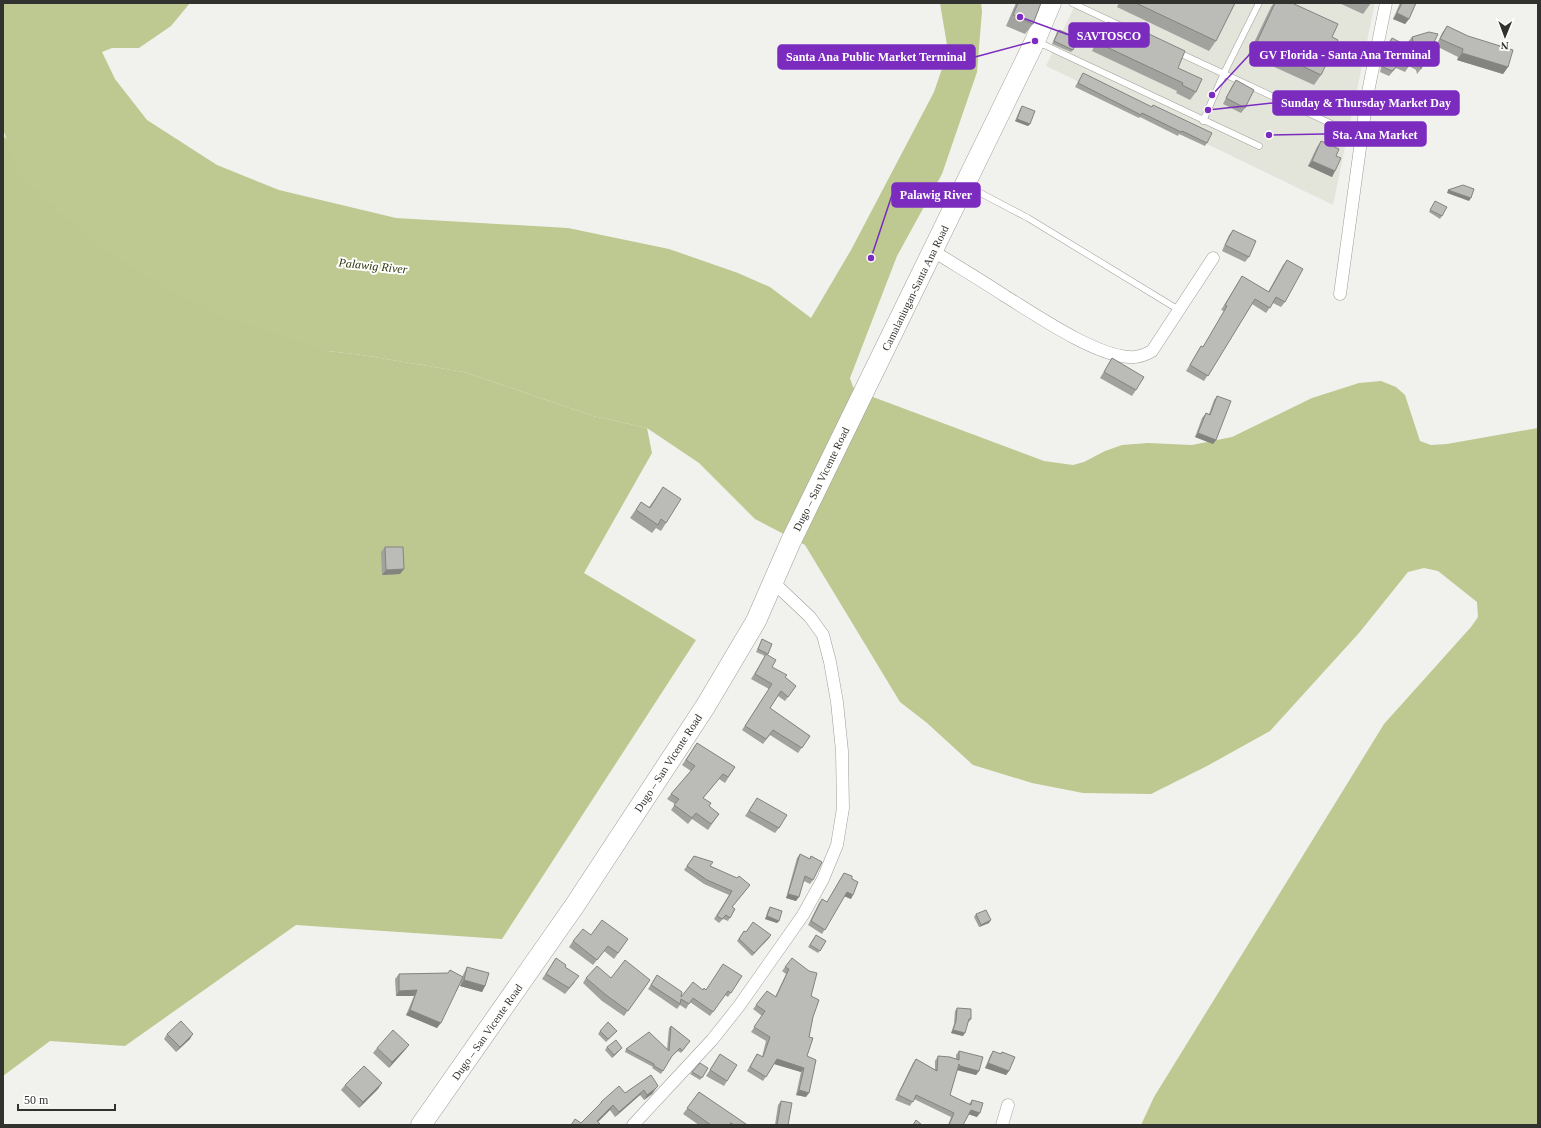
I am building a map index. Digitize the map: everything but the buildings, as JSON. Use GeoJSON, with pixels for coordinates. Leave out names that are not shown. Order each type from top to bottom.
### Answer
{"type":"FeatureCollection","features":[{"type":"Feature","properties":{"kind":"main road","name":"Camalaniugan-Santa Ana Road"},"geometry":{"type":"LineString","coordinates":[[872,377],[1035,41],[1051,3]]}},
{"type":"Feature","properties":{"kind":"main road","name":"Dugo – San Vicente Road"},"geometry":{"type":"LineString","coordinates":[[422,1125],[575,906],[704,707],[756,621],[791,541],[872,377]]}},
{"type":"Feature","properties":{"kind":"street"},"geometry":{"type":"LineString","coordinates":[[1340,294],[1367,97],[1386,3]]}},
{"type":"Feature","properties":{"kind":"street"},"geometry":{"type":"LineString","coordinates":[[933,251],[1043,319],[1082,341],[1107,352],[1129,358],[1142,357],[1152,351],[1213,258]]}},
{"type":"Feature","properties":{"kind":"street"},"geometry":{"type":"LineString","coordinates":[[633,1125],[712,1040],[739,1006],[803,915],[823,879],[837,845],[843,808],[842,750],[837,702],[830,662],[823,635],[810,617],[773,582]]}},
{"type":"Feature","properties":{"kind":"street"},"geometry":{"type":"LineString","coordinates":[[1002,1125],[1008,1105]]}},
{"type":"Feature","properties":{"kind":"lane"},"geometry":{"type":"LineString","coordinates":[[1072,3],[1144,36]]}},
{"type":"Feature","properties":{"kind":"lane"},"geometry":{"type":"LineString","coordinates":[[1204,121],[1224,73],[1259,3]]}},
{"type":"Feature","properties":{"kind":"lane"},"geometry":{"type":"LineString","coordinates":[[1035,41],[1259,146]]}},
{"type":"Feature","properties":{"kind":"lane"},"geometry":{"type":"LineString","coordinates":[[1173,50],[1362,138]]}},
{"type":"Feature","properties":{"kind":"lane"},"geometry":{"type":"LineString","coordinates":[[964,185],[1028,218],[1179,310]]}},
{"type":"Feature","properties":{"kind":"shaded area"},"geometry":{"type":"Polygon","coordinates":[[[1076,3],[1375,3],[1333,205],[1046,66],[1076,3]]]}},
{"type":"Feature","properties":{"kind":"shaded area"},"geometry":{"type":"Polygon","coordinates":[[[3,134],[5,138],[328,351],[362,355],[464,372],[593,416],[647,428],[652,453],[584,573],[696,640],[502,939],[296,925],[125,1046],[50,1041],[3,1076],[3,134]]]}},
{"type":"Feature","properties":{"kind":"water"},"geometry":{"type":"Polygon","coordinates":[[[3,3],[190,3],[171,26],[139,48],[112,48],[102,52],[115,79],[147,120],[217,165],[279,190],[396,218],[568,228],[669,249],[738,273],[770,287],[811,318],[851,250],[934,92],[948,51],[940,3],[981,3],[982,11],[977,72],[942,174],[897,256],[850,378],[853,387],[873,397],[1044,461],[1073,465],[1084,462],[1105,451],[1122,445],[1148,443],[1192,445],[1232,437],[1312,398],[1359,383],[1381,381],[1396,387],[1405,395],[1420,441],[1431,445],[1447,444],[1538,428],[1538,1125],[1141,1125],[1154,1097],[1384,724],[1471,627],[1478,617],[1477,602],[1438,571],[1424,568],[1408,572],[1359,633],[1270,731],[1207,766],[1151,794],[1083,793],[1032,783],[973,765],[927,723],[900,702],[805,545],[755,519],[699,463],[647,428],[593,416],[464,372],[362,355],[328,351],[226,318],[159,284],[100,247],[61,214],[17,171],[3,129],[3,3]]]}},
{"type":"Feature","properties":{"kind":"place","name":"SAVTOSCO"},"geometry":{"type":"Point","coordinates":[1020,17]}},
{"type":"Feature","properties":{"kind":"place","name":"Santa Ana Public Market Terminal"},"geometry":{"type":"Point","coordinates":[1035,41]}},
{"type":"Feature","properties":{"kind":"place","name":"GV Florida - Santa Ana Terminal"},"geometry":{"type":"Point","coordinates":[1212,95]}},
{"type":"Feature","properties":{"kind":"place","name":"Sunday & Thursday Market Day"},"geometry":{"type":"Point","coordinates":[1208,110]}},
{"type":"Feature","properties":{"kind":"place","name":"Sta. Ana Market"},"geometry":{"type":"Point","coordinates":[1269,135]}},
{"type":"Feature","properties":{"kind":"place","name":"Palawig River"},"geometry":{"type":"Point","coordinates":[871,258]}}]}
